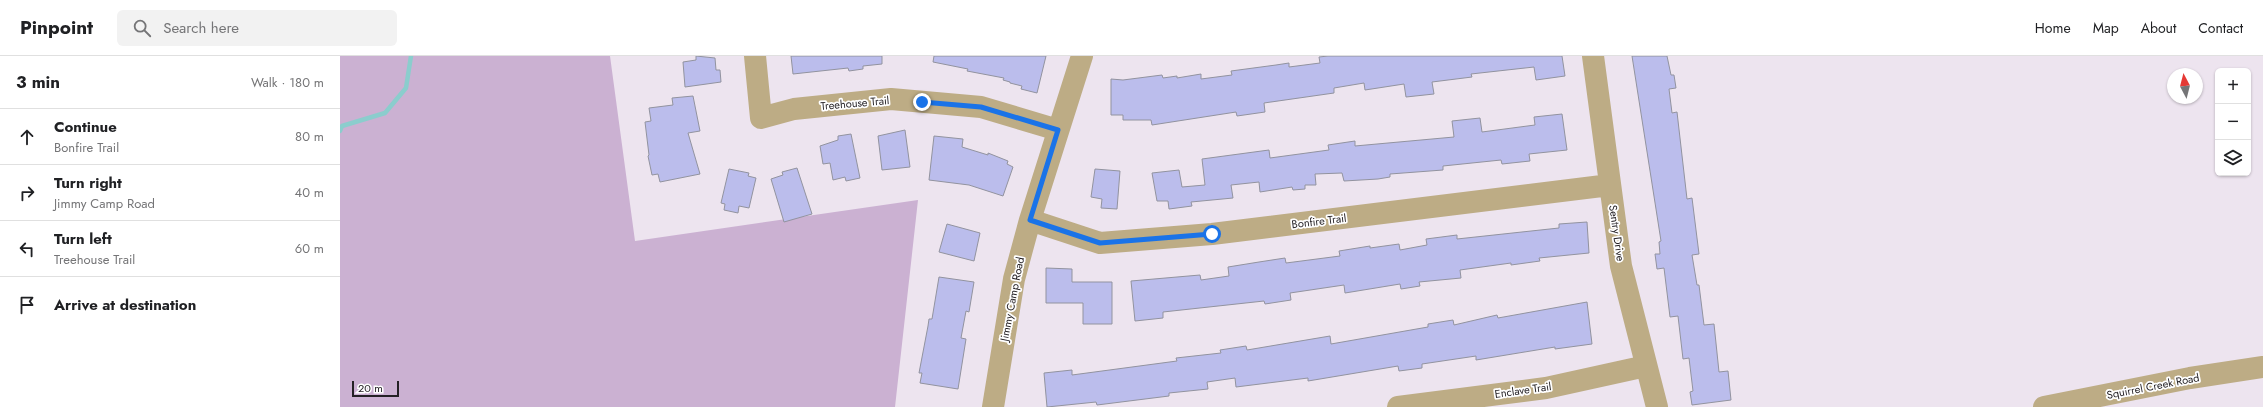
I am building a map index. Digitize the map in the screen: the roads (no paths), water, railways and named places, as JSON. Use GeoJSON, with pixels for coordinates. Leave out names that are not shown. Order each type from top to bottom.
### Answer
{"type":"FeatureCollection","features":[{"type":"Feature","properties":{"kind":"street","name":"Treehouse Trail"},"geometry":{"type":"LineString","coordinates":[[755,56],[761,118],[794,109],[891,99],[981,107],[1058,130]]}},
{"type":"Feature","properties":{"kind":"street","name":"Jimmy Camp Road"},"geometry":{"type":"LineString","coordinates":[[993,407],[1014,279],[1030,220],[1082,56]]}},
{"type":"Feature","properties":{"kind":"street","name":"Sentry Drive"},"geometry":{"type":"LineString","coordinates":[[1594,56],[1621,266],[1657,407]]}},
{"type":"Feature","properties":{"kind":"street","name":"Bonfire Trail"},"geometry":{"type":"LineString","coordinates":[[1030,220],[1100,243],[1212,234],[1610,185]]}},
{"type":"Feature","properties":{"kind":"street","name":"Enclave Trail"},"geometry":{"type":"LineString","coordinates":[[1398,407],[1546,388],[1646,366]]}},
{"type":"Feature","properties":{"kind":"street","name":"Squirrel Creek Road"},"geometry":{"type":"LineString","coordinates":[[2044,407],[2190,378],[2263,367]]}},
{"type":"Feature","properties":{"kind":"waterway"},"geometry":{"type":"LineString","coordinates":[[340,131],[342,126],[385,113],[406,88],[411,56]]}}]}
